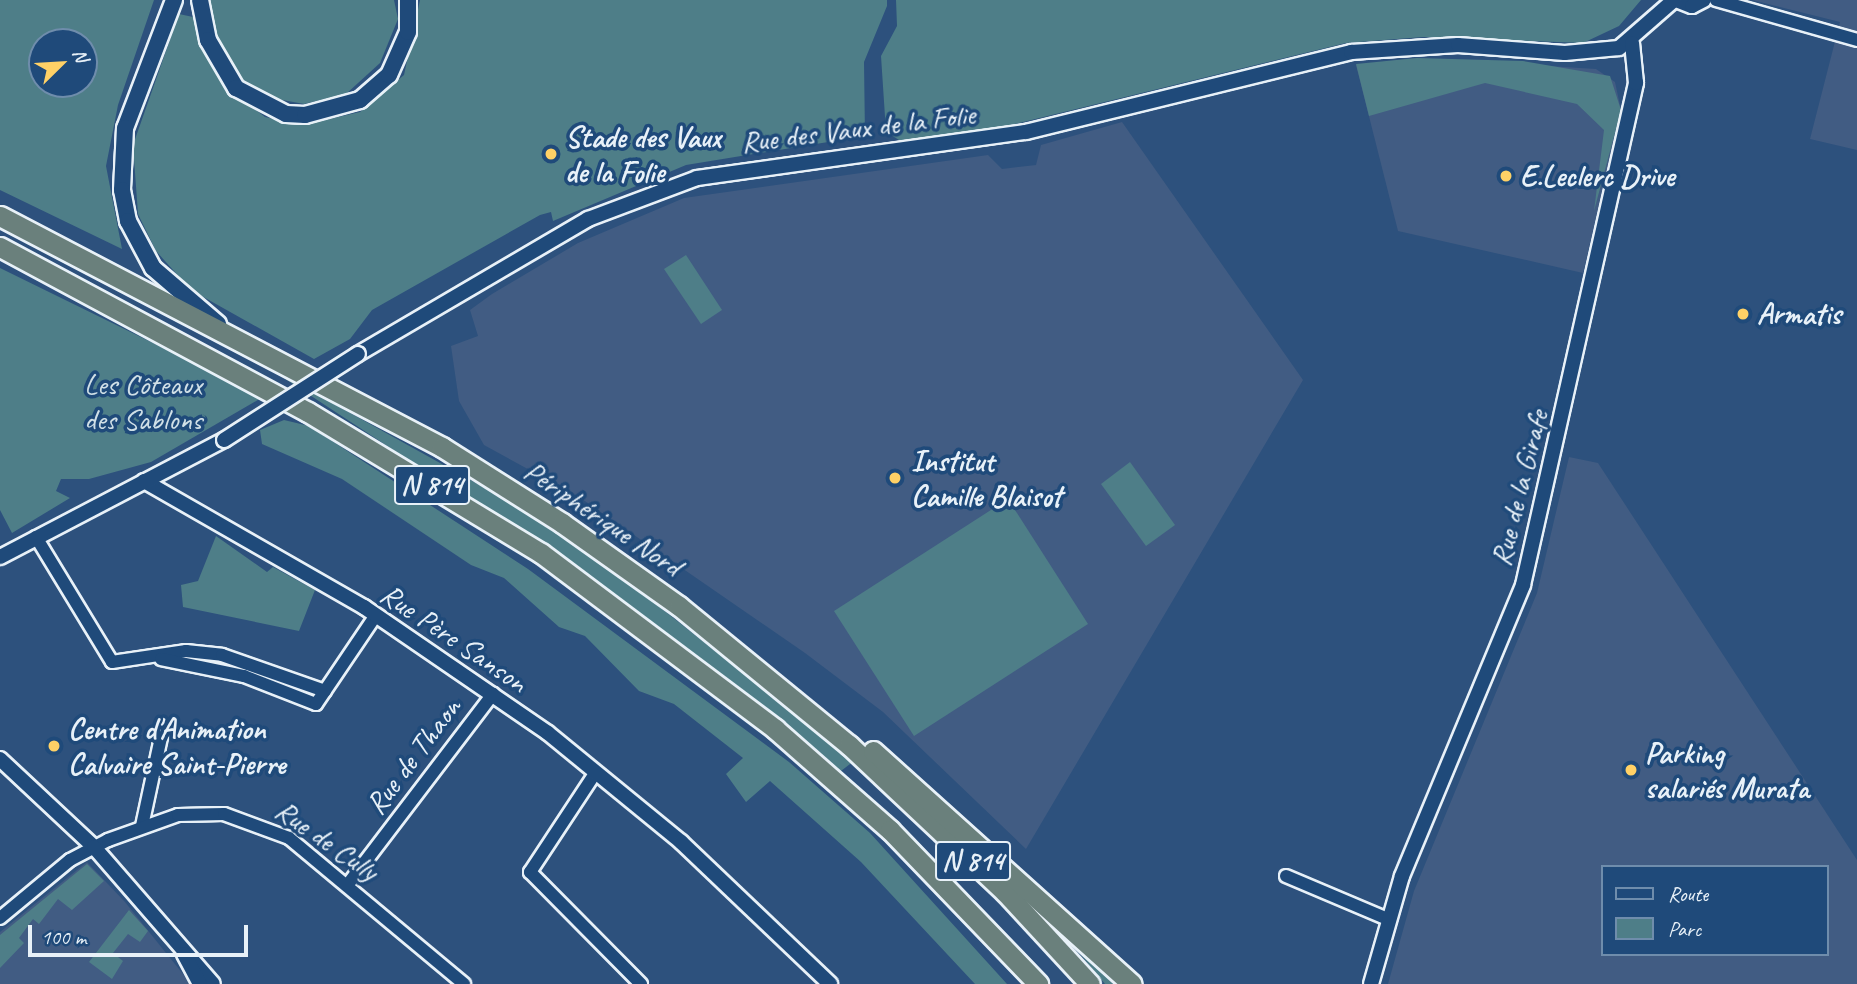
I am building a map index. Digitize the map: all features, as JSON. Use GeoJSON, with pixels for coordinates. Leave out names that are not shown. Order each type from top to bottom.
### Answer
{"type":"FeatureCollection","features":[{"type":"Feature","properties":{"kind":"highway","name":"Périphérique Nord"},"geometry":{"type":"LineString","coordinates":[[0,216],[442,447],[562,523],[679,606],[849,745],[1005,892],[1090,984]]}},
{"type":"Feature","properties":{"kind":"highway","name":"N 814"},"geometry":{"type":"LineString","coordinates":[[0,247],[308,412],[541,553],[775,729],[950,892],[1038,984]]}},
{"type":"Feature","properties":{"kind":"highway"},"geometry":{"type":"LineString","coordinates":[[849,745],[877,752],[1132,984]]}},
{"type":"Feature","properties":{"kind":"highway"},"geometry":{"type":"LineString","coordinates":[[950,892],[1021,984]]}},
{"type":"Feature","properties":{"kind":"main road"},"geometry":{"type":"LineString","coordinates":[[174,0],[125,128],[122,190],[128,221],[153,268],[233,337]]}},
{"type":"Feature","properties":{"kind":"main road"},"geometry":{"type":"LineString","coordinates":[[200,0],[211,48],[236,88],[286,114],[306,115],[360,100],[389,75],[408,32],[408,0]]}},
{"type":"Feature","properties":{"kind":"street"},"geometry":{"type":"LineString","coordinates":[[1632,43],[1675,0],[1692,6],[1704,0]]}},
{"type":"Feature","properties":{"kind":"street"},"geometry":{"type":"LineString","coordinates":[[1716,0],[1857,40]]}},
{"type":"Feature","properties":{"kind":"street","name":"Rue des Vaux de la Folie"},"geometry":{"type":"LineString","coordinates":[[144,481],[224,440],[358,354],[588,219],[696,178],[1019,133],[1351,52],[1458,45],[1565,53],[1632,43]]}},
{"type":"Feature","properties":{"kind":"street","name":"Rue de la Girafe"},"geometry":{"type":"LineString","coordinates":[[1371,984],[1388,919],[1523,585],[1634,96],[1632,43]]}},
{"type":"Feature","properties":{"kind":"street"},"geometry":{"type":"LineString","coordinates":[[0,557],[144,481]]}},
{"type":"Feature","properties":{"kind":"street","name":"Rue Père Sanson"},"geometry":{"type":"LineString","coordinates":[[144,481],[376,615],[493,694],[596,772],[727,883],[830,984]]}},
{"type":"Feature","properties":{"kind":"street"},"geometry":{"type":"LineString","coordinates":[[36,537],[112,662],[161,659],[186,650],[244,659],[324,691],[376,615]]}},
{"type":"Feature","properties":{"kind":"street","name":"Rue de Thaon"},"geometry":{"type":"LineString","coordinates":[[349,883],[493,694]]}},
{"type":"Feature","properties":{"kind":"street"},"geometry":{"type":"LineString","coordinates":[[142,826],[161,737]]}},
{"type":"Feature","properties":{"kind":"street"},"geometry":{"type":"LineString","coordinates":[[0,759],[94,847],[184,954],[213,984]]}},
{"type":"Feature","properties":{"kind":"street"},"geometry":{"type":"LineString","coordinates":[[596,772],[530,872],[641,984]]}},
{"type":"Feature","properties":{"kind":"street","name":"Rue de Cully"},"geometry":{"type":"LineString","coordinates":[[0,918],[94,847],[142,826],[201,812],[249,819],[289,838],[349,883],[464,984]]}},
{"type":"Feature","properties":{"kind":"street"},"geometry":{"type":"LineString","coordinates":[[1286,876],[1388,919]]}},
{"type":"Feature","properties":{"kind":"street"},"geometry":{"type":"LineString","coordinates":[[184,954],[200,984]]}},
{"type":"Feature","properties":{"kind":"shaded area"},"geometry":{"type":"Polygon","coordinates":[[[1752,0],[1857,0],[1857,150],[1810,139],[1840,22],[1752,0]]]}},
{"type":"Feature","properties":{"kind":"shaded area"},"geometry":{"type":"Polygon","coordinates":[[[1417,58],[1596,69],[1615,82],[1621,110],[1583,273],[1398,231],[1356,65],[1417,58]]]}},
{"type":"Feature","properties":{"kind":"shaded area","name":"Institut Camille Blaisot"},"geometry":{"type":"Polygon","coordinates":[[[1122,122],[1303,380],[1026,849],[883,712],[805,653],[579,497],[484,445],[459,401],[451,346],[478,336],[470,310],[492,294],[578,243],[684,198],[988,155],[1002,169],[1036,165],[1041,145],[1122,122]]]}},
{"type":"Feature","properties":{"kind":"shaded area"},"geometry":{"type":"Polygon","coordinates":[[[1569,457],[1598,463],[1857,860],[1857,984],[1388,984],[1414,891],[1537,593],[1569,457]]]}},
{"type":"Feature","properties":{"kind":"shaded area"},"geometry":{"type":"Polygon","coordinates":[[[87,862],[125,902],[191,984],[0,984],[0,932],[87,862]]]}},
{"type":"Feature","properties":{"kind":"green space"},"geometry":{"type":"Polygon","coordinates":[[[0,0],[154,0],[118,105],[106,166],[122,249],[0,190],[0,0]]]}},
{"type":"Feature","properties":{"kind":"green space"},"geometry":{"type":"Polygon","coordinates":[[[208,0],[394,0],[398,19],[380,63],[346,94],[304,104],[261,96],[232,75],[211,31],[208,0]]]}},
{"type":"Feature","properties":{"kind":"green space","name":"Stade des Vaux de la Folie"},"geometry":{"type":"Polygon","coordinates":[[[420,0],[887,0],[887,6],[864,62],[865,136],[686,165],[553,221],[551,212],[540,215],[372,310],[350,339],[314,359],[191,290],[156,251],[138,214],[133,145],[179,14],[193,17],[224,85],[265,117],[303,125],[360,112],[404,75],[420,0]]]}},
{"type":"Feature","properties":{"kind":"green space"},"geometry":{"type":"Polygon","coordinates":[[[896,0],[1641,0],[1619,26],[1583,43],[1423,37],[1346,43],[970,135],[904,143],[886,132],[881,56],[897,26],[896,0]]]}},
{"type":"Feature","properties":{"kind":"green space"},"geometry":{"type":"Polygon","coordinates":[[[1417,58],[1523,61],[1610,76],[1621,110],[1594,211],[1604,130],[1577,104],[1485,83],[1369,116],[1356,64],[1417,58]]]}},
{"type":"Feature","properties":{"kind":"green space"},"geometry":{"type":"Polygon","coordinates":[[[686,255],[722,310],[701,324],[664,269],[686,255]]]}},
{"type":"Feature","properties":{"kind":"green space","name":"Les Côteaux des Sablons"},"geometry":{"type":"Polygon","coordinates":[[[0,268],[263,397],[151,462],[89,479],[61,479],[56,491],[70,498],[12,533],[0,510],[0,268]]]}},
{"type":"Feature","properties":{"kind":"green space"},"geometry":{"type":"Polygon","coordinates":[[[264,365],[512,503],[599,559],[854,761],[837,774],[602,587],[264,365]]]}},
{"type":"Feature","properties":{"kind":"green space"},"geometry":{"type":"Polygon","coordinates":[[[284,420],[309,426],[528,569],[789,762],[870,833],[1007,984],[975,984],[861,862],[770,781],[746,802],[726,774],[743,758],[674,704],[639,691],[585,636],[559,627],[504,578],[471,565],[342,479],[262,444],[260,430],[284,420]]]}},
{"type":"Feature","properties":{"kind":"green space"},"geometry":{"type":"Polygon","coordinates":[[[1130,462],[1175,525],[1146,546],[1101,484],[1130,462]]]}},
{"type":"Feature","properties":{"kind":"green space"},"geometry":{"type":"Polygon","coordinates":[[[1008,499],[1088,624],[914,736],[834,611],[1008,499]]]}},
{"type":"Feature","properties":{"kind":"green space"},"geometry":{"type":"Polygon","coordinates":[[[216,536],[267,572],[273,567],[315,590],[299,631],[183,607],[181,585],[198,581],[216,536]]]}},
{"type":"Feature","properties":{"kind":"green space"},"geometry":{"type":"Polygon","coordinates":[[[87,864],[104,881],[72,910],[58,899],[39,924],[33,919],[19,938],[24,943],[0,968],[0,935],[87,864]]]}},
{"type":"Feature","properties":{"kind":"green space"},"geometry":{"type":"Polygon","coordinates":[[[129,910],[148,931],[140,942],[128,934],[113,953],[123,961],[112,979],[89,962],[129,910]]]}},
{"type":"Feature","properties":{"kind":"green space"},"geometry":{"type":"Polygon","coordinates":[[[1052,920],[1117,984],[1105,984],[1052,920]]]}},
{"type":"Feature","properties":{"kind":"place","name":"Stade des Vaux de la Folie"},"geometry":{"type":"Point","coordinates":[551,154]}},
{"type":"Feature","properties":{"kind":"place","name":"E.Leclerc Drive"},"geometry":{"type":"Point","coordinates":[1506,176]}},
{"type":"Feature","properties":{"kind":"place","name":"Armatis"},"geometry":{"type":"Point","coordinates":[1743,314]}},
{"type":"Feature","properties":{"kind":"place","name":"Institut Camille Blaisot"},"geometry":{"type":"Point","coordinates":[895,478]}},
{"type":"Feature","properties":{"kind":"place","name":"Centre d'Animation Calvaire Saint-Pierre"},"geometry":{"type":"Point","coordinates":[54,746]}},
{"type":"Feature","properties":{"kind":"place","name":"Parking salariés Murata"},"geometry":{"type":"Point","coordinates":[1631,770]}}]}
